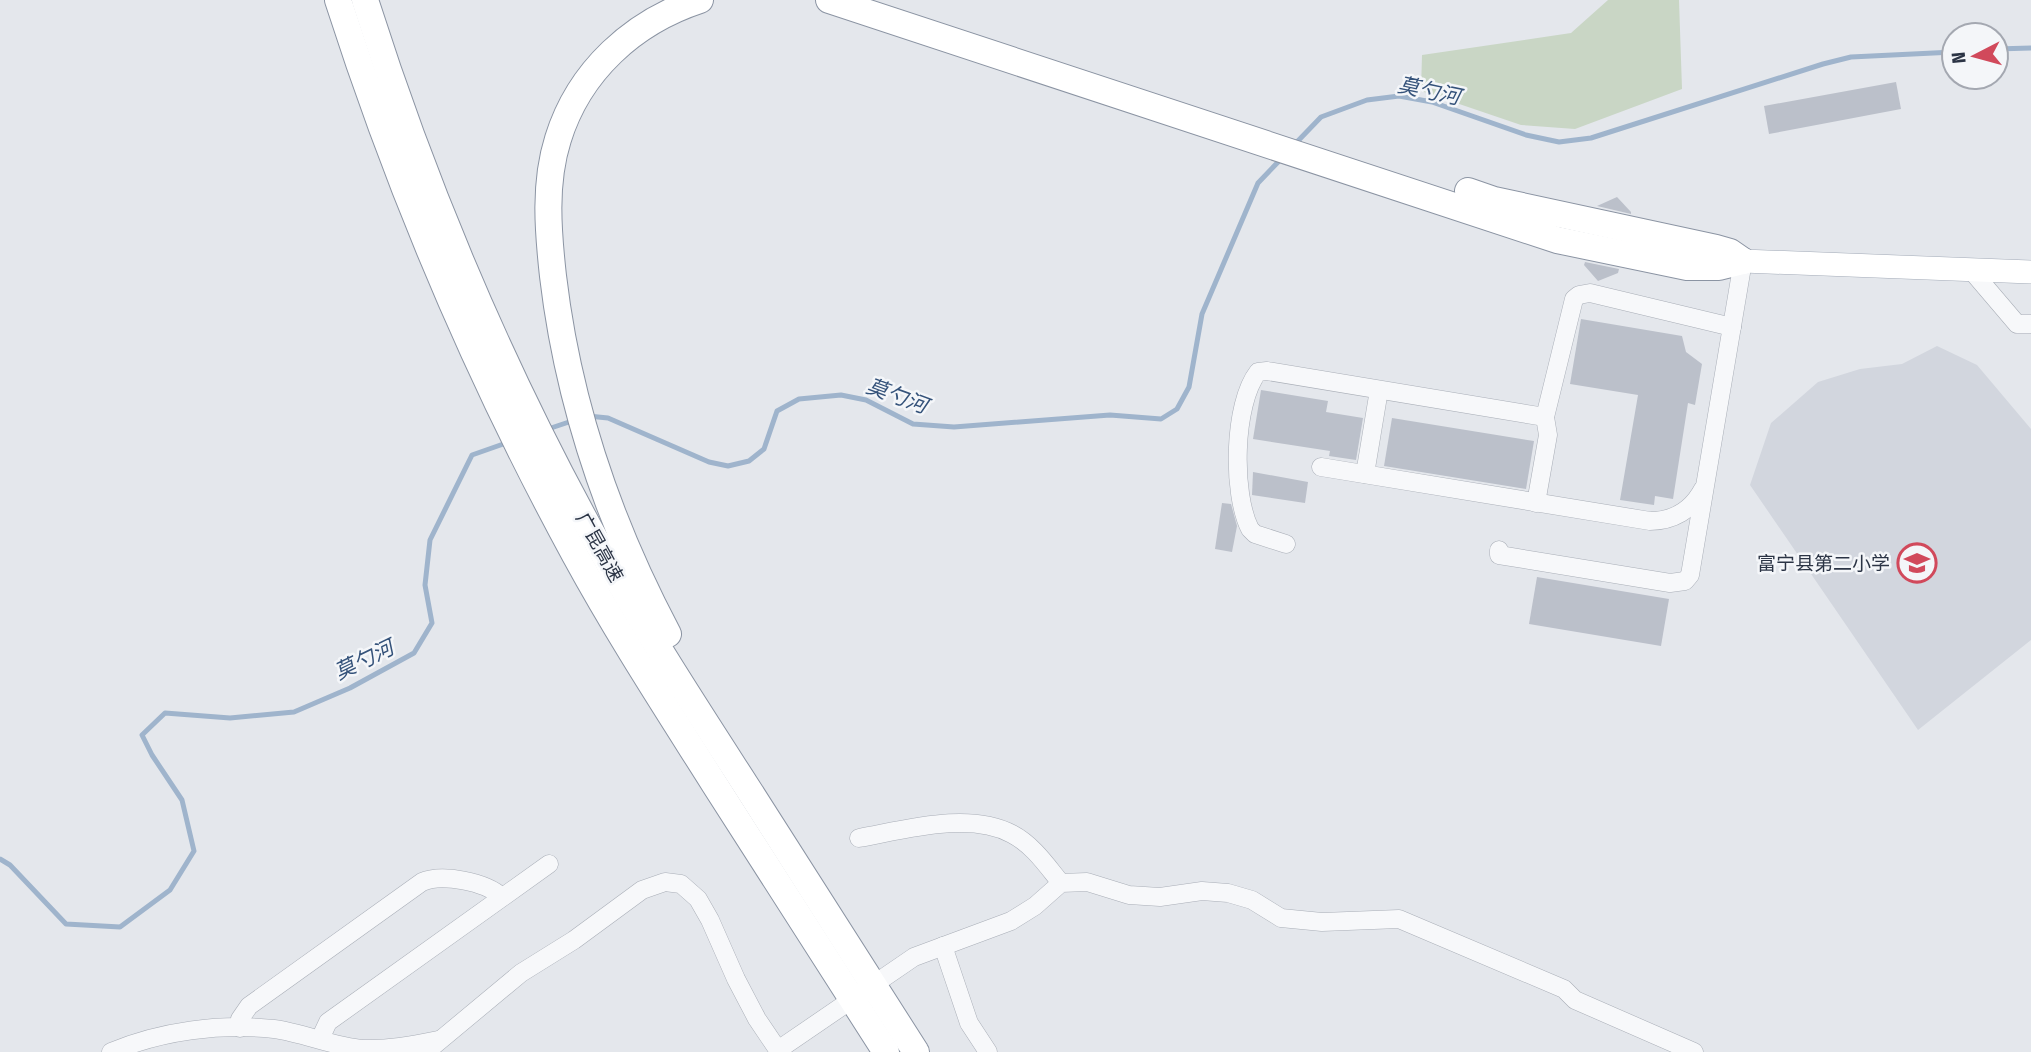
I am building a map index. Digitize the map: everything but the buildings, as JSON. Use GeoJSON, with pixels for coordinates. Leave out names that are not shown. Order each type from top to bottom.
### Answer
{"type":"FeatureCollection","features":[{"type":"Feature","properties":{"kind":"highway","name":"广昆高速"},"geometry":{"type":"LineString","coordinates":[[338,0],[385,140],[449,267],[511,376],[646,632],[886,1052]]}},
{"type":"Feature","properties":{"kind":"highway","name":"广昆高速"},"geometry":{"type":"LineString","coordinates":[[365,0],[413,143],[449,267]]}},
{"type":"Feature","properties":{"kind":"highway"},"geometry":{"type":"LineString","coordinates":[[646,632],[622,538],[588,448],[564,353],[554,282],[548,209],[549,186],[558,139],[576,96],[597,68],[621,42],[660,16],[700,0]]}},
{"type":"Feature","properties":{"kind":"highway"},"geometry":{"type":"LineString","coordinates":[[817,0],[873,5]]}},
{"type":"Feature","properties":{"kind":"highway"},"geometry":{"type":"LineString","coordinates":[[829,0],[873,5],[1354,164],[1494,200],[1716,248],[1730,252],[1743,261]]}},
{"type":"Feature","properties":{"kind":"highway","name":"广昆高速"},"geometry":{"type":"LineString","coordinates":[[646,632],[916,1052]]}},
{"type":"Feature","properties":{"kind":"main road"},"geometry":{"type":"LineString","coordinates":[[1743,261],[1971,270],[2028,267]]}},
{"type":"Feature","properties":{"kind":"street"},"geometry":{"type":"LineString","coordinates":[[1499,550],[1499,555],[1670,583],[1685,580],[1693,568],[1743,261]]}},
{"type":"Feature","properties":{"kind":"street"},"geometry":{"type":"LineString","coordinates":[[1971,270],[2017,324],[2031,324]]}},
{"type":"Feature","properties":{"kind":"street"},"geometry":{"type":"LineString","coordinates":[[1536,503],[1548,435],[1545,417],[1572,304],[1578,295],[1590,293],[1732,327]]}},
{"type":"Feature","properties":{"kind":"street"},"geometry":{"type":"LineString","coordinates":[[1286,544],[1250,530],[1239,482],[1237,460],[1242,419],[1258,372],[1267,371],[1545,417]]}},
{"type":"Feature","properties":{"kind":"street"},"geometry":{"type":"LineString","coordinates":[[1365,474],[1379,390]]}},
{"type":"Feature","properties":{"kind":"street"},"geometry":{"type":"LineString","coordinates":[[1321,467],[1660,521],[1679,515],[1695,503],[1708,476]]}},
{"type":"Feature","properties":{"kind":"street"},"geometry":{"type":"LineString","coordinates":[[859,838],[944,824],[986,825],[1012,835],[1036,853],[1061,883]]}},
{"type":"Feature","properties":{"kind":"street"},"geometry":{"type":"LineString","coordinates":[[320,1039],[328,1022],[549,863]]}},
{"type":"Feature","properties":{"kind":"street"},"geometry":{"type":"LineString","coordinates":[[240,1028],[240,1019],[249,1006],[422,882],[441,877],[489,887],[502,897]]}},
{"type":"Feature","properties":{"kind":"street"},"geometry":{"type":"LineString","coordinates":[[426,1052],[521,973],[575,940],[642,890],[656,884],[673,882],[687,888],[698,899],[757,1019],[779,1051],[914,957],[1012,921],[1035,906],[1061,883],[1087,882],[1129,895],[1160,897],[1202,891],[1228,893],[1252,900],[1280,918],[1322,922],[1399,919],[1564,989],[1575,1000],[1694,1052]]}},
{"type":"Feature","properties":{"kind":"street"},"geometry":{"type":"LineString","coordinates":[[943,946],[969,1023],[988,1052]]}},
{"type":"Feature","properties":{"kind":"street"},"geometry":{"type":"LineString","coordinates":[[111,1052],[179,1033],[240,1028],[271,1029],[361,1049],[391,1049],[441,1039]]}},
{"type":"Feature","properties":{"kind":"shaded area","name":"富宁县第二小学"},"geometry":{"type":"Polygon","coordinates":[[[1937,346],[1977,365],[2031,429],[2031,640],[1918,730],[1750,485],[1771,423],[1818,382],[1860,369],[1902,364],[1937,346]]]}},
{"type":"Feature","properties":{"kind":"green space"},"geometry":{"type":"Polygon","coordinates":[[[1608,0],[1679,0],[1682,89],[1575,129],[1521,125],[1421,91],[1422,55],[1571,33],[1608,0]]]}},
{"type":"Feature","properties":{"kind":"waterway","name":"莫勺河"},"geometry":{"type":"LineString","coordinates":[[2010,49],[2031,48]]}},
{"type":"Feature","properties":{"kind":"waterway","name":"莫勺河"},"geometry":{"type":"LineString","coordinates":[[1295,144],[1321,117],[1367,100],[1399,96],[1432,102],[1526,135],[1559,142],[1591,138],[1851,57],[1940,53]]}},
{"type":"Feature","properties":{"kind":"waterway","name":"莫勺河"},"geometry":{"type":"LineString","coordinates":[[588,416],[608,418],[709,462],[728,466],[749,461],[764,449],[777,411],[799,399],[841,395],[866,400],[913,424],[954,427],[1110,415],[1161,419],[1177,409],[1189,387],[1202,314],[1258,183],[1281,159]]}},
{"type":"Feature","properties":{"kind":"waterway","name":"莫勺河"},"geometry":{"type":"LineString","coordinates":[[545,430],[572,421]]}},
{"type":"Feature","properties":{"kind":"waterway","name":"莫勺河"},"geometry":{"type":"LineString","coordinates":[[0,859],[10,865],[66,924],[120,927],[170,890],[194,851],[182,800],[142,735],[165,713],[230,718],[294,712],[350,688],[414,653],[432,623],[425,585],[430,540],[472,455],[509,442]]}},
{"type":"Feature","properties":{"kind":"place","name":"富宁县第二小学"},"geometry":{"type":"Point","coordinates":[1917,563]}}]}
